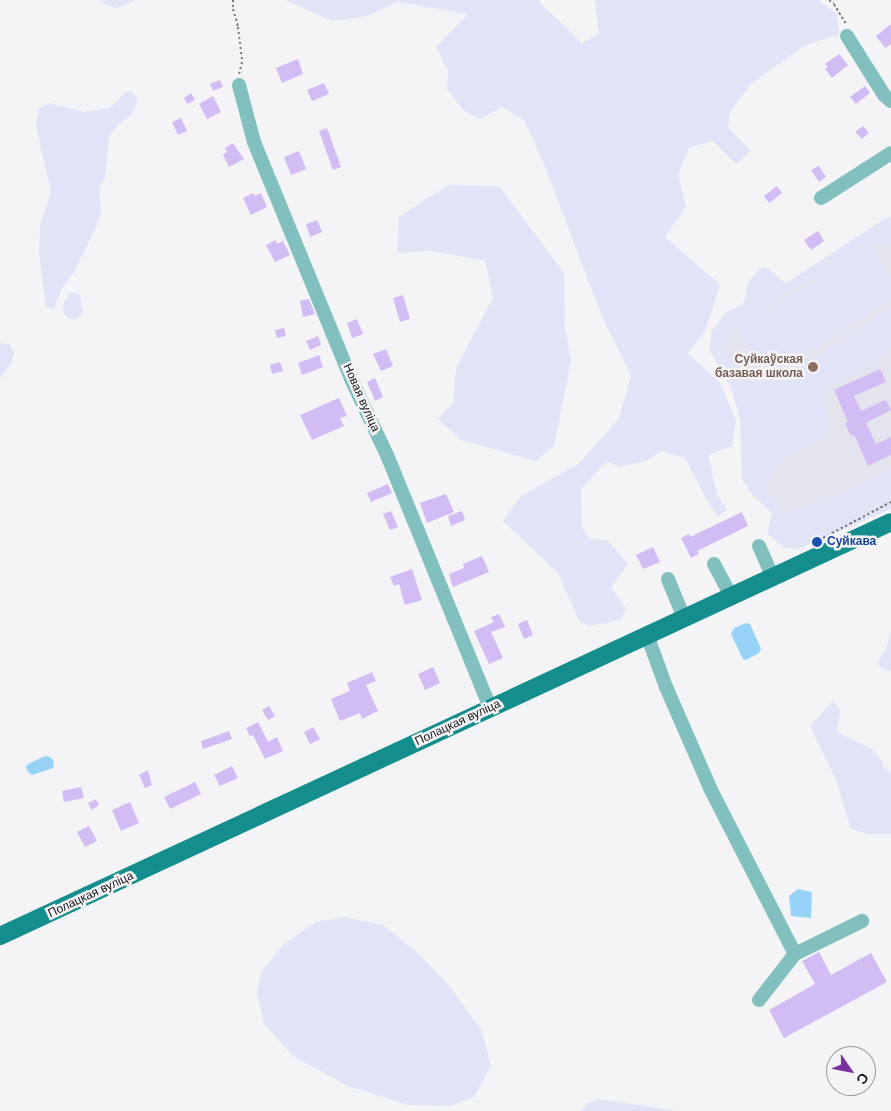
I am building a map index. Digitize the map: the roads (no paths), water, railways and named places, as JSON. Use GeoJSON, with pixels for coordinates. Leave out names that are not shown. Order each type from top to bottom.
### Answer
{"type":"FeatureCollection","features":[{"type":"Feature","properties":{"kind":"main road","name":"Полацкая вуліца"},"geometry":{"type":"LineString","coordinates":[[0,936],[891,522]]}},
{"type":"Feature","properties":{"kind":"street"},"geometry":{"type":"LineString","coordinates":[[847,36],[884,94],[891,101]]}},
{"type":"Feature","properties":{"kind":"street","name":"Новая вуліца"},"geometry":{"type":"LineString","coordinates":[[239,86],[254,142],[351,379],[387,455],[490,708]]}},
{"type":"Feature","properties":{"kind":"street"},"geometry":{"type":"LineString","coordinates":[[822,198],[891,153]]}},
{"type":"Feature","properties":{"kind":"street"},"geometry":{"type":"LineString","coordinates":[[758,546],[772,577]]}},
{"type":"Feature","properties":{"kind":"street"},"geometry":{"type":"LineString","coordinates":[[714,564],[731,596]]}},
{"type":"Feature","properties":{"kind":"street"},"geometry":{"type":"LineString","coordinates":[[668,579],[684,618]]}},
{"type":"Feature","properties":{"kind":"street"},"geometry":{"type":"LineString","coordinates":[[648,635],[666,687],[711,790],[795,954]]}},
{"type":"Feature","properties":{"kind":"street"},"geometry":{"type":"LineString","coordinates":[[759,1000],[795,954],[862,921]]}},
{"type":"Feature","properties":{"kind":"water"},"geometry":{"type":"Polygon","coordinates":[[[746,623],[750,624],[761,649],[759,653],[746,660],[743,659],[731,634],[734,628],[746,623]]]}},
{"type":"Feature","properties":{"kind":"water"},"geometry":{"type":"Polygon","coordinates":[[[45,756],[50,757],[54,761],[53,768],[32,775],[28,772],[26,767],[28,764],[45,756]]]}},
{"type":"Feature","properties":{"kind":"water"},"geometry":{"type":"Polygon","coordinates":[[[798,889],[812,892],[811,918],[791,916],[789,896],[798,889]]]}},
{"type":"Feature","properties":{"kind":"place","name":"Суйкаўская базавая школа"},"geometry":{"type":"Point","coordinates":[813,367]}},
{"type":"Feature","properties":{"kind":"place","name":"Суйкава"},"geometry":{"type":"Point","coordinates":[817,542]}}]}
